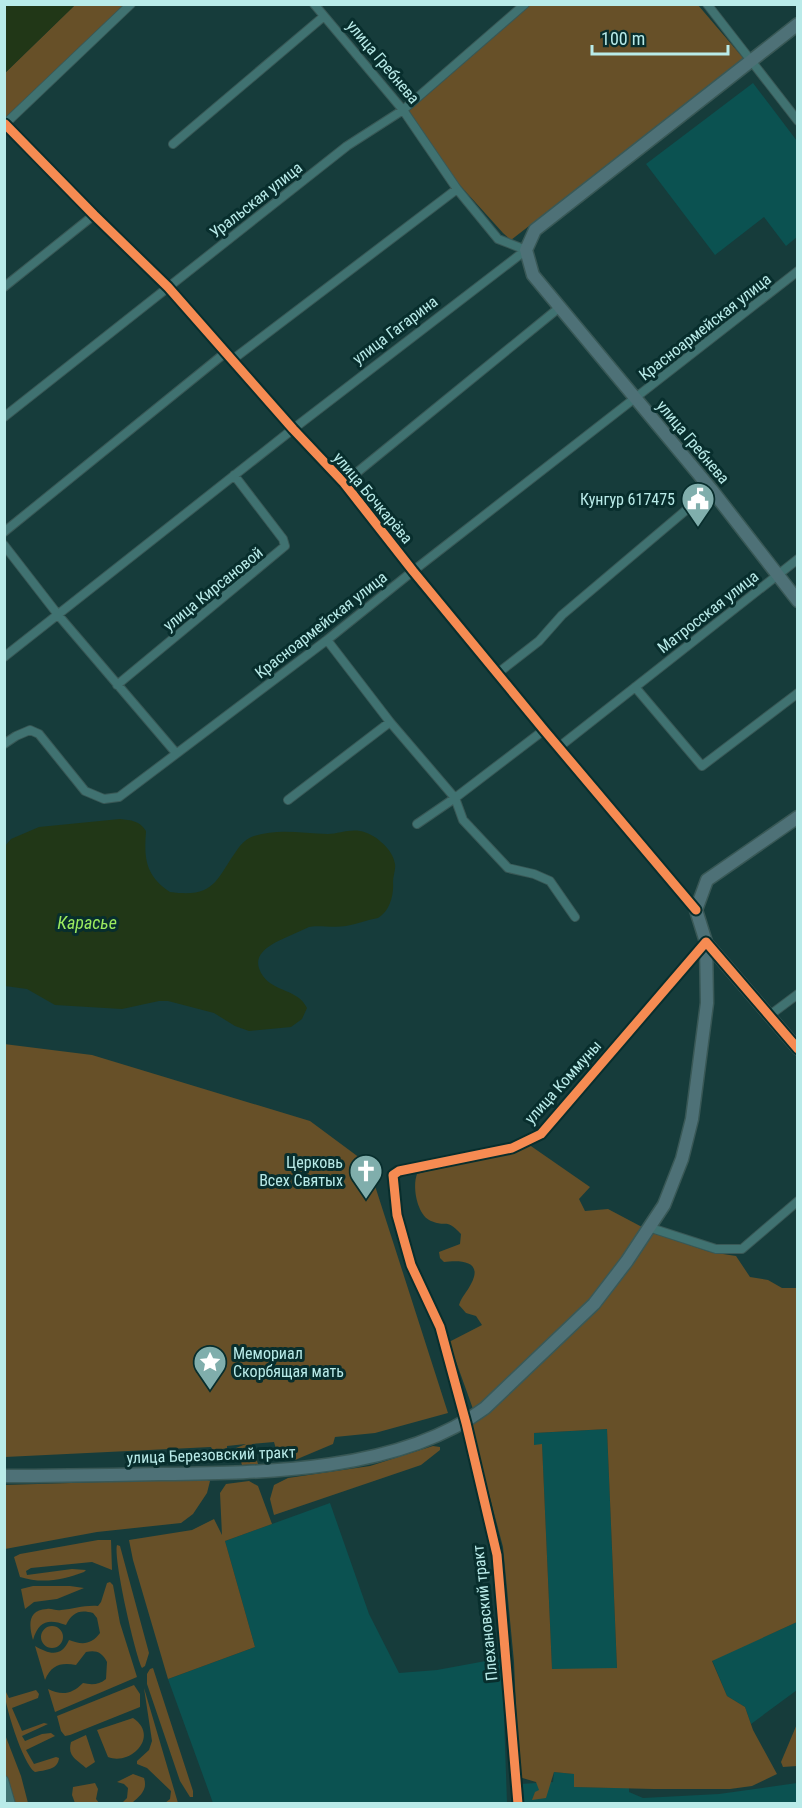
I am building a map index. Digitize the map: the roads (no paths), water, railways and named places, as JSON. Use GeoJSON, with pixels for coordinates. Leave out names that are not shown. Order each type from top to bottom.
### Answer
{"type":"FeatureCollection","features":[{"type":"Feature","properties":{"kind":"main road","name":"улица Гагарина"},"geometry":{"type":"LineString","coordinates":[[526,250],[535,230],[798,24]]}},
{"type":"Feature","properties":{"kind":"main road","name":"улица Гребнева"},"geometry":{"type":"LineString","coordinates":[[526,250],[533,275],[711,489],[798,601]]}},
{"type":"Feature","properties":{"kind":"main road"},"geometry":{"type":"LineString","coordinates":[[696,910],[707,880],[798,817]]}},
{"type":"Feature","properties":{"kind":"main road","name":"улица Бочкарёва"},"geometry":{"type":"LineString","coordinates":[[696,910],[706,942]]}},
{"type":"Feature","properties":{"kind":"main road"},"geometry":{"type":"LineString","coordinates":[[648,1227],[664,1205],[682,1159],[692,1119],[707,1003],[706,942]]}},
{"type":"Feature","properties":{"kind":"main road","name":"улица Березовский тракт"},"geometry":{"type":"LineString","coordinates":[[4,1476],[241,1474],[334,1465],[416,1445],[442,1435],[466,1422],[510,1387],[594,1304],[627,1261],[648,1227]]}},
{"type":"Feature","properties":{"kind":"street"},"geometry":{"type":"LineString","coordinates":[[5,124],[131,4]]}},
{"type":"Feature","properties":{"kind":"street","name":"улица Гребнева"},"geometry":{"type":"LineString","coordinates":[[314,4],[403,110],[457,189],[498,239],[526,250]]}},
{"type":"Feature","properties":{"kind":"street","name":"Уральская улица"},"geometry":{"type":"LineString","coordinates":[[4,417],[347,146],[403,110],[525,4]]}},
{"type":"Feature","properties":{"kind":"street"},"geometry":{"type":"LineString","coordinates":[[707,4],[798,121]]}},
{"type":"Feature","properties":{"kind":"street","name":"улица Гребнева"},"geometry":{"type":"LineString","coordinates":[[173,144],[323,17]]}},
{"type":"Feature","properties":{"kind":"street","name":"улица Бочкарёва"},"geometry":{"type":"LineString","coordinates":[[5,124],[168,287],[293,429],[344,483],[543,730],[696,910]]}},
{"type":"Feature","properties":{"kind":"street"},"geometry":{"type":"LineString","coordinates":[[232,360],[457,189]]}},
{"type":"Feature","properties":{"kind":"street"},"geometry":{"type":"LineString","coordinates":[[4,287],[94,215]]}},
{"type":"Feature","properties":{"kind":"street","name":"улица Гагарина"},"geometry":{"type":"LineString","coordinates":[[4,657],[59,616],[234,475],[526,250]]}},
{"type":"Feature","properties":{"kind":"street","name":"Красноармейская улица"},"geometry":{"type":"LineString","coordinates":[[4,744],[30,730],[39,734],[85,791],[104,799],[119,797],[327,640],[798,272]]}},
{"type":"Feature","properties":{"kind":"street"},"geometry":{"type":"LineString","coordinates":[[344,483],[560,307]]}},
{"type":"Feature","properties":{"kind":"street"},"geometry":{"type":"LineString","coordinates":[[4,532],[225,353]]}},
{"type":"Feature","properties":{"kind":"street","name":"улица Кирсановой"},"geometry":{"type":"LineString","coordinates":[[117,686],[285,546],[283,539],[234,475]]}},
{"type":"Feature","properties":{"kind":"street"},"geometry":{"type":"LineString","coordinates":[[498,673],[539,641],[562,615],[711,489]]}},
{"type":"Feature","properties":{"kind":"street"},"geometry":{"type":"LineString","coordinates":[[4,546],[117,686],[176,753]]}},
{"type":"Feature","properties":{"kind":"street","name":"Матросская улица"},"geometry":{"type":"LineString","coordinates":[[559,747],[798,560]]}},
{"type":"Feature","properties":{"kind":"street"},"geometry":{"type":"LineString","coordinates":[[327,640],[390,722],[455,798],[463,820],[508,868],[534,874],[550,881],[575,917]]}},
{"type":"Feature","properties":{"kind":"street"},"geometry":{"type":"LineString","coordinates":[[635,687],[702,766],[798,693]]}},
{"type":"Feature","properties":{"kind":"street"},"geometry":{"type":"LineString","coordinates":[[288,800],[390,722]]}},
{"type":"Feature","properties":{"kind":"street"},"geometry":{"type":"LineString","coordinates":[[417,824],[455,798],[543,730]]}},
{"type":"Feature","properties":{"kind":"street","name":"улица Бочкарёва"},"geometry":{"type":"LineString","coordinates":[[706,942],[798,1049]]}},
{"type":"Feature","properties":{"kind":"street","name":"улица Коммуны"},"geometry":{"type":"LineString","coordinates":[[399,1171],[512,1148],[540,1134],[706,942]]}},
{"type":"Feature","properties":{"kind":"street"},"geometry":{"type":"LineString","coordinates":[[770,1015],[798,994]]}},
{"type":"Feature","properties":{"kind":"street","name":"Плехановский тракт"},"geometry":{"type":"LineString","coordinates":[[399,1171],[393,1175],[397,1215],[411,1265],[440,1327],[466,1422],[496,1555],[518,1803]]}},
{"type":"Feature","properties":{"kind":"street"},"geometry":{"type":"LineString","coordinates":[[648,1227],[716,1249],[742,1249],[798,1201]]}},
{"type":"Feature","properties":{"kind":"street"},"geometry":{"type":"LineString","coordinates":[[4,1780],[11,1803]]}},
{"type":"Feature","properties":{"kind":"water"},"geometry":{"type":"Polygon","coordinates":[[[5,4],[75,4],[75,5],[5,73],[5,4]]]}},
{"type":"Feature","properties":{"kind":"water","name":"Карасье"},"geometry":{"type":"Polygon","coordinates":[[[120,819],[138,823],[144,828],[148,865],[155,879],[170,892],[185,893],[205,890],[218,878],[240,846],[254,836],[282,832],[328,834],[360,831],[371,835],[391,853],[395,864],[393,892],[386,911],[378,918],[346,926],[309,927],[274,943],[263,951],[258,962],[263,976],[273,985],[298,997],[307,1008],[302,1019],[291,1027],[249,1031],[235,1026],[214,1013],[168,1001],[122,1009],[55,1005],[27,989],[5,986],[5,846],[11,839],[39,827],[120,819]]]}},
{"type":"Feature","properties":{"kind":"place","name":"Кунгур 617475"},"geometry":{"type":"Point","coordinates":[698,528]}},
{"type":"Feature","properties":{"kind":"place","name":"Церковь Всех Святых"},"geometry":{"type":"Point","coordinates":[366,1200]}},
{"type":"Feature","properties":{"kind":"place","name":"Мемориал Скорбящая мать"},"geometry":{"type":"Point","coordinates":[210,1391]}}]}
